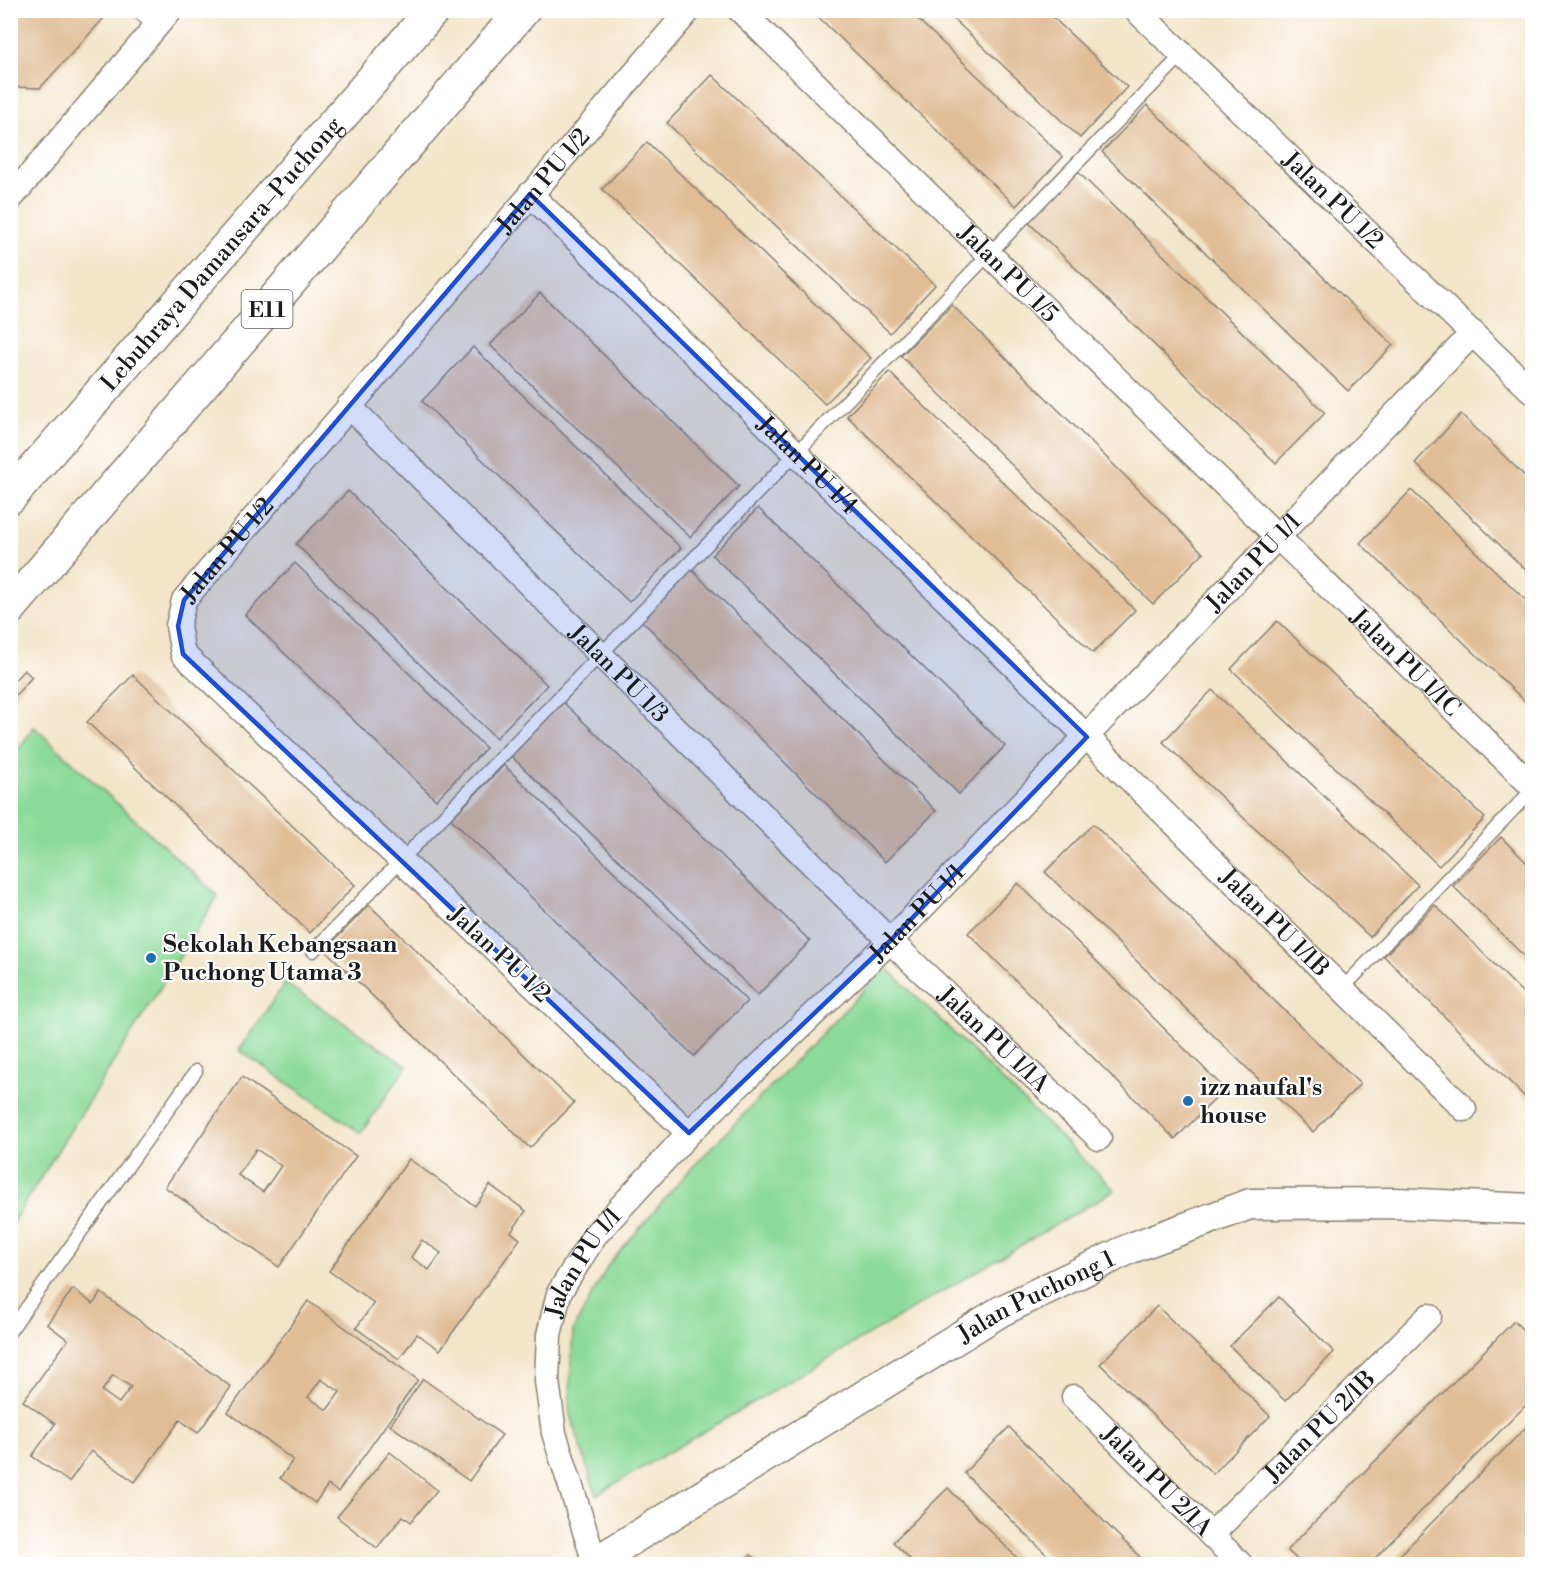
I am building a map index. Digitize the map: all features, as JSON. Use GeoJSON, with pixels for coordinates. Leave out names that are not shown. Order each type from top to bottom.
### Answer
{"type":"FeatureCollection","features":[{"type":"Feature","properties":{"kind":"highway","name":"Lebuhraya Damansara–Puchong"},"geometry":{"type":"LineString","coordinates":[[10,497],[433,10]]}},
{"type":"Feature","properties":{"kind":"highway","name":"E11"},"geometry":{"type":"LineString","coordinates":[[10,608],[523,10]]}},
{"type":"Feature","properties":{"kind":"street","name":"Jalan PU 1/2"},"geometry":{"type":"LineString","coordinates":[[689,10],[184,600],[178,626],[183,654],[689,1133]]}},
{"type":"Feature","properties":{"kind":"street","name":"Jalan PU 1/5"},"geometry":{"type":"LineString","coordinates":[[740,10],[1278,537]]}},
{"type":"Feature","properties":{"kind":"street","name":"Jalan PU 1/2"},"geometry":{"type":"LineString","coordinates":[[1136,10],[1533,391]]}},
{"type":"Feature","properties":{"kind":"street"},"geometry":{"type":"LineString","coordinates":[[15,183],[162,19]]}},
{"type":"Feature","properties":{"kind":"street","name":"Jalan PU 1/4"},"geometry":{"type":"LineString","coordinates":[[530,194],[1087,737]]}},
{"type":"Feature","properties":{"kind":"street","name":"Jalan PU 1/1"},"geometry":{"type":"LineString","coordinates":[[592,1564],[554,1433],[547,1381],[549,1335],[559,1293],[596,1235],[689,1133],[890,941],[1473,333]]}},
{"type":"Feature","properties":{"kind":"street","name":"Jalan PU 1/3"},"geometry":{"type":"LineString","coordinates":[[349,406],[890,941]]}},
{"type":"Feature","properties":{"kind":"street","name":"Jalan PU 1/1C"},"geometry":{"type":"LineString","coordinates":[[1278,537],[1533,788]]}},
{"type":"Feature","properties":{"kind":"street","name":"Jalan PU 1/1B"},"geometry":{"type":"LineString","coordinates":[[1087,737],[1464,1109]]}},
{"type":"Feature","properties":{"kind":"street","name":"Jalan PU 1/1A"},"geometry":{"type":"LineString","coordinates":[[890,941],[1099,1138]]}},
{"type":"Feature","properties":{"kind":"street","name":"Jalan Puchong 1"},"geometry":{"type":"LineString","coordinates":[[592,1564],[1002,1311],[1131,1248],[1250,1204],[1396,1203],[1533,1209]]}},
{"type":"Feature","properties":{"kind":"street","name":"Jalan PU 2/1B"},"geometry":{"type":"LineString","coordinates":[[1211,1535],[1429,1316]]}},
{"type":"Feature","properties":{"kind":"street","name":"Jalan PU 2/1A"},"geometry":{"type":"LineString","coordinates":[[1074,1397],[1240,1564]]}},
{"type":"Feature","properties":{"kind":"lane"},"geometry":{"type":"LineString","coordinates":[[137,10],[162,19]]}},
{"type":"Feature","properties":{"kind":"lane"},"geometry":{"type":"LineString","coordinates":[[313,951],[1182,55]]}},
{"type":"Feature","properties":{"kind":"lane"},"geometry":{"type":"LineString","coordinates":[[1342,989],[1533,788]]}},
{"type":"Feature","properties":{"kind":"lane"},"geometry":{"type":"LineString","coordinates":[[10,1331],[196,1071]]}},
{"type":"Feature","properties":{"kind":"highlighted area"},"geometry":{"type":"Polygon","coordinates":[[[530,194],[1087,737],[890,941],[689,1133],[183,654],[178,626],[184,600],[530,194]]]}},
{"type":"Feature","properties":{"kind":"green space"},"geometry":{"type":"Polygon","coordinates":[[[34,727],[218,896],[11,1225],[11,759],[34,727]]]}},
{"type":"Feature","properties":{"kind":"green space"},"geometry":{"type":"Polygon","coordinates":[[[886,967],[1115,1190],[596,1495],[569,1409],[573,1330],[609,1264],[687,1173],[886,967]]]}},
{"type":"Feature","properties":{"kind":"green space"},"geometry":{"type":"Polygon","coordinates":[[[285,983],[407,1066],[361,1133],[239,1050],[285,983]]]}},
{"type":"Feature","properties":{"kind":"building"},"geometry":{"type":"Polygon","coordinates":[[[10,10],[96,10],[104,18],[40,88],[10,87],[10,10]]]}},
{"type":"Feature","properties":{"kind":"building"},"geometry":{"type":"Polygon","coordinates":[[[811,10],[908,10],[1063,157],[1016,206],[811,10]]]}},
{"type":"Feature","properties":{"kind":"building"},"geometry":{"type":"Polygon","coordinates":[[[944,10],[1045,10],[1127,87],[1080,138],[944,10]]]}},
{"type":"Feature","properties":{"kind":"building"},"geometry":{"type":"Polygon","coordinates":[[[712,75],[935,285],[890,333],[667,123],[712,75]]]}},
{"type":"Feature","properties":{"kind":"building"},"geometry":{"type":"Polygon","coordinates":[[[1147,105],[1393,345],[1348,391],[1102,152],[1147,105]]]}},
{"type":"Feature","properties":{"kind":"building"},"geometry":{"type":"Polygon","coordinates":[[[647,142],[871,358],[825,404],[602,189],[647,142]]]}},
{"type":"Feature","properties":{"kind":"building"},"geometry":{"type":"Polygon","coordinates":[[[1077,171],[1325,413],[1276,463],[1028,222],[1077,171]]]}},
{"type":"Feature","properties":{"kind":"building"},"geometry":{"type":"Polygon","coordinates":[[[540,293],[739,486],[690,537],[490,345],[540,293]]]}},
{"type":"Feature","properties":{"kind":"building"},"geometry":{"type":"Polygon","coordinates":[[[952,305],[1203,553],[1153,604],[901,356],[952,305]]]}},
{"type":"Feature","properties":{"kind":"building"},"geometry":{"type":"Polygon","coordinates":[[[473,347],[681,548],[629,602],[422,401],[473,347]]]}},
{"type":"Feature","properties":{"kind":"building"},"geometry":{"type":"Polygon","coordinates":[[[889,372],[1135,610],[1093,653],[847,416],[889,372]]]}},
{"type":"Feature","properties":{"kind":"building"},"geometry":{"type":"Polygon","coordinates":[[[1461,414],[1532,483],[1532,576],[1415,463],[1461,414]]]}},
{"type":"Feature","properties":{"kind":"building"},"geometry":{"type":"Polygon","coordinates":[[[1411,490],[1532,606],[1532,708],[1360,543],[1411,490]]]}},
{"type":"Feature","properties":{"kind":"building"},"geometry":{"type":"Polygon","coordinates":[[[348,491],[547,685],[496,738],[296,544],[348,491]]]}},
{"type":"Feature","properties":{"kind":"building"},"geometry":{"type":"Polygon","coordinates":[[[758,508],[1005,746],[959,794],[712,555],[758,508]]]}},
{"type":"Feature","properties":{"kind":"building"},"geometry":{"type":"Polygon","coordinates":[[[295,563],[486,748],[436,800],[245,615],[295,563]]]}},
{"type":"Feature","properties":{"kind":"building"},"geometry":{"type":"Polygon","coordinates":[[[691,569],[936,811],[885,862],[641,620],[691,569]]]}},
{"type":"Feature","properties":{"kind":"building"},"geometry":{"type":"Polygon","coordinates":[[[1277,621],[1485,818],[1439,866],[1231,669],[1277,621]]]}},
{"type":"Feature","properties":{"kind":"building"},"geometry":{"type":"Polygon","coordinates":[[[24,670],[32,677],[12,699],[10,698],[10,685],[24,670]]]}},
{"type":"Feature","properties":{"kind":"building"},"geometry":{"type":"Polygon","coordinates":[[[133,675],[355,885],[310,933],[87,722],[133,675]]]}},
{"type":"Feature","properties":{"kind":"building"},"geometry":{"type":"Polygon","coordinates":[[[1212,690],[1418,885],[1370,937],[1163,742],[1212,690]]]}},
{"type":"Feature","properties":{"kind":"building"},"geometry":{"type":"Polygon","coordinates":[[[563,702],[810,941],[758,995],[511,756],[563,702]]]}},
{"type":"Feature","properties":{"kind":"building"},"geometry":{"type":"Polygon","coordinates":[[[504,765],[747,1001],[694,1056],[451,819],[504,765]]]}},
{"type":"Feature","properties":{"kind":"building"},"geometry":{"type":"Polygon","coordinates":[[[1093,824],[1360,1084],[1313,1132],[1045,872],[1093,824]]]}},
{"type":"Feature","properties":{"kind":"building"},"geometry":{"type":"Polygon","coordinates":[[[1501,837],[1532,868],[1532,964],[1453,886],[1501,837]]]}},
{"type":"Feature","properties":{"kind":"building"},"geometry":{"type":"Polygon","coordinates":[[[1018,883],[1225,1089],[1175,1139],[968,933],[1018,883]]]}},
{"type":"Feature","properties":{"kind":"building"},"geometry":{"type":"Polygon","coordinates":[[[369,905],[574,1103],[530,1148],[325,950],[369,905]]]}},
{"type":"Feature","properties":{"kind":"building"},"geometry":{"type":"Polygon","coordinates":[[[1435,905],[1532,1002],[1532,1104],[1384,956],[1435,905]]]}},
{"type":"Feature","properties":{"kind":"building"},"geometry":{"type":"Polygon","coordinates":[[[242,1077],[356,1156],[279,1267],[165,1187],[242,1077]],[[256,1149],[238,1175],[263,1192],[281,1166],[256,1149]]]}},
{"type":"Feature","properties":{"kind":"building"},"geometry":{"type":"Polygon","coordinates":[[[409,1159],[475,1206],[490,1185],[526,1211],[511,1232],[520,1239],[440,1350],[417,1334],[399,1359],[356,1328],[374,1303],[329,1271],[409,1159]],[[422,1240],[411,1257],[429,1270],[441,1253],[422,1240]]]}},
{"type":"Feature","properties":{"kind":"building"},"geometry":{"type":"Polygon","coordinates":[[[73,1289],[93,1304],[101,1293],[231,1387],[198,1433],[180,1420],[135,1482],[91,1451],[69,1482],[32,1456],[55,1424],[23,1401],[68,1340],[47,1324],[73,1289]],[[113,1375],[102,1391],[119,1403],[131,1387],[113,1375]]]}},
{"type":"Feature","properties":{"kind":"building"},"geometry":{"type":"Polygon","coordinates":[[[1279,1297],[1334,1352],[1285,1401],[1230,1346],[1279,1297]]]}},
{"type":"Feature","properties":{"kind":"building"},"geometry":{"type":"Polygon","coordinates":[[[308,1301],[418,1380],[338,1492],[328,1485],[315,1503],[280,1478],[293,1460],[228,1412],[308,1301]],[[321,1379],[308,1397],[327,1410],[340,1392],[321,1379]]]}},
{"type":"Feature","properties":{"kind":"building"},"geometry":{"type":"Polygon","coordinates":[[[1157,1306],[1270,1416],[1213,1474],[1100,1364],[1157,1306]]]}},
{"type":"Feature","properties":{"kind":"building"},"geometry":{"type":"Polygon","coordinates":[[[1514,1321],[1532,1339],[1532,1399],[1369,1564],[1302,1564],[1287,1550],[1514,1321]]]}},
{"type":"Feature","properties":{"kind":"building"},"geometry":{"type":"Polygon","coordinates":[[[423,1379],[502,1435],[469,1481],[390,1425],[423,1379]]]}},
{"type":"Feature","properties":{"kind":"building"},"geometry":{"type":"Polygon","coordinates":[[[1532,1421],[1532,1549],[1518,1564],[1391,1564],[1532,1421]]]}},
{"type":"Feature","properties":{"kind":"building"},"geometry":{"type":"Polygon","coordinates":[[[1009,1427],[1147,1564],[1056,1564],[964,1473],[1009,1427]]]}},
{"type":"Feature","properties":{"kind":"building"},"geometry":{"type":"Polygon","coordinates":[[[390,1452],[437,1490],[411,1522],[403,1516],[377,1548],[337,1517],[390,1452]]]}},
{"type":"Feature","properties":{"kind":"building"},"geometry":{"type":"Polygon","coordinates":[[[948,1488],[1023,1564],[915,1564],[893,1542],[948,1488]]]}},
{"type":"Feature","properties":{"kind":"building"},"geometry":{"type":"Polygon","coordinates":[[[751,1555],[761,1564],[742,1564],[751,1555]]]}},
{"type":"Feature","properties":{"kind":"place","name":"Sekolah Kebangsaan Puchong Utama 3"},"geometry":{"type":"Point","coordinates":[151,958]}},
{"type":"Feature","properties":{"kind":"place","name":"izz naufal's house"},"geometry":{"type":"Point","coordinates":[1188,1101]}}]}
